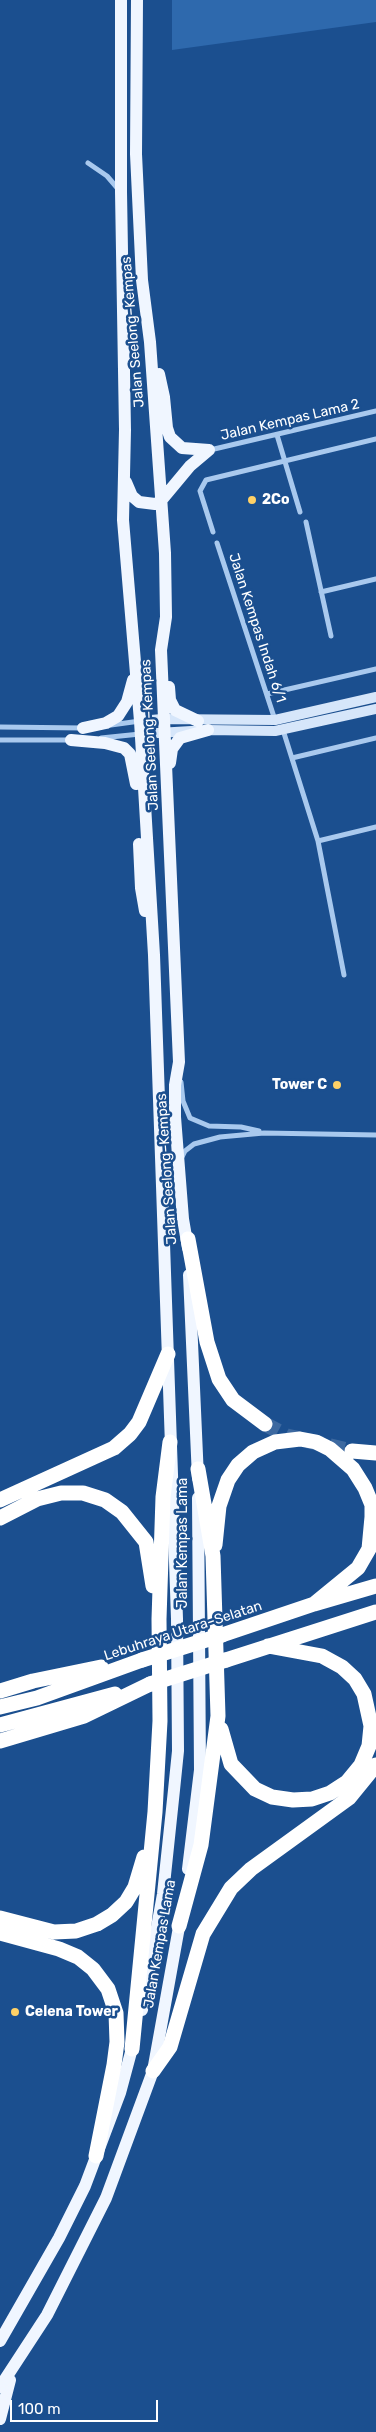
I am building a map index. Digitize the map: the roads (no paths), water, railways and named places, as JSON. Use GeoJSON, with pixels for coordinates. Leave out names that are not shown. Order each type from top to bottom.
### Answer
{"type":"FeatureCollection","features":[{"type":"Feature","properties":{"kind":"highway"},"geometry":{"type":"LineString","coordinates":[[188,1239],[208,1342],[219,1379],[233,1400],[265,1424]]}},
{"type":"Feature","properties":{"kind":"highway"},"geometry":{"type":"LineString","coordinates":[[0,1500],[114,1448],[130,1434],[139,1422],[168,1354]]}},
{"type":"Feature","properties":{"kind":"highway"},"geometry":{"type":"LineString","coordinates":[[213,1556],[218,1532],[219,1506],[228,1480],[238,1465],[253,1452],[275,1442],[300,1439],[316,1442],[341,1457],[353,1469],[365,1488],[372,1505],[372,1517],[369,1549],[358,1568],[314,1604]]}},
{"type":"Feature","properties":{"kind":"highway"},"geometry":{"type":"LineString","coordinates":[[132,2049],[151,1861],[159,1754],[158,1619],[164,1497],[170,1442]]}},
{"type":"Feature","properties":{"kind":"highway"},"geometry":{"type":"LineString","coordinates":[[352,1451],[376,1454]]}},
{"type":"Feature","properties":{"kind":"highway"},"geometry":{"type":"LineString","coordinates":[[179,1926],[201,1845],[218,1716],[213,1556],[198,1469]]}},
{"type":"Feature","properties":{"kind":"highway"},"geometry":{"type":"LineString","coordinates":[[0,1518],[37,1499],[61,1493],[83,1493],[105,1500],[122,1512],[136,1527],[146,1542],[158,1619]]}},
{"type":"Feature","properties":{"kind":"highway","name":"Lebuhraya Utara–Selatan"},"geometry":{"type":"LineString","coordinates":[[0,1708],[37,1698],[142,1660],[314,1604],[376,1586]]}},
{"type":"Feature","properties":{"kind":"highway"},"geometry":{"type":"LineString","coordinates":[[0,1725],[150,1684],[376,1612]]}},
{"type":"Feature","properties":{"kind":"highway"},"geometry":{"type":"LineString","coordinates":[[218,1716],[225,1750],[231,1764],[255,1789],[272,1796],[293,1800],[312,1799],[330,1794],[347,1782],[361,1766],[369,1746],[371,1726],[364,1694],[354,1680],[342,1667],[322,1656],[268,1646]]}},
{"type":"Feature","properties":{"kind":"highway"},"geometry":{"type":"LineString","coordinates":[[0,1691],[72,1672],[142,1660]]}},
{"type":"Feature","properties":{"kind":"highway"},"geometry":{"type":"LineString","coordinates":[[0,1741],[84,1716],[150,1684]]}},
{"type":"Feature","properties":{"kind":"highway"},"geometry":{"type":"LineString","coordinates":[[0,1918],[54,1932],[76,1931],[97,1924],[112,1915],[126,1902],[136,1887],[147,1848],[159,1754]]}},
{"type":"Feature","properties":{"kind":"highway"},"geometry":{"type":"LineString","coordinates":[[153,2071],[170,2048],[203,1934],[231,1888],[251,1869],[349,1798],[376,1765]]}},
{"type":"Feature","properties":{"kind":"highway"},"geometry":{"type":"LineString","coordinates":[[0,1933],[78,1957],[93,1968],[108,1989],[116,2013],[117,2042],[96,2156]]}},
{"type":"Feature","properties":{"kind":"main road","name":"Jalan Seelong–Kempas"},"geometry":{"type":"LineString","coordinates":[[121,0],[123,520],[140,728],[154,955],[170,1442]]}},
{"type":"Feature","properties":{"kind":"main road","name":"Jalan Seelong–Kempas"},"geometry":{"type":"LineString","coordinates":[[137,0],[136,164],[142,280],[150,342],[165,553],[166,617],[161,650],[162,719],[170,832],[179,1062],[175,1085],[175,1117],[183,1219],[188,1239],[198,1469]]}},
{"type":"Feature","properties":{"kind":"main road"},"geometry":{"type":"LineString","coordinates":[[150,342],[164,397],[167,428],[170,438],[182,448],[209,450]]}},
{"type":"Feature","properties":{"kind":"main road"},"geometry":{"type":"LineString","coordinates":[[124,476],[128,488],[139,502],[154,504],[160,502],[190,466],[209,450]]}},
{"type":"Feature","properties":{"kind":"main road"},"geometry":{"type":"LineString","coordinates":[[166,617],[170,700],[180,714],[198,721]]}},
{"type":"Feature","properties":{"kind":"main road"},"geometry":{"type":"LineString","coordinates":[[83,728],[106,723],[121,712],[131,692],[135,660]]}},
{"type":"Feature","properties":{"kind":"main road"},"geometry":{"type":"LineString","coordinates":[[170,832],[172,749],[180,738],[208,730]]}},
{"type":"Feature","properties":{"kind":"main road"},"geometry":{"type":"LineString","coordinates":[[71,740],[115,745],[130,754],[135,770],[138,804],[141,888],[154,955]]}},
{"type":"Feature","properties":{"kind":"main road","name":"Jalan Kempas Lama"},"geometry":{"type":"LineString","coordinates":[[0,2341],[59,2238],[85,2186],[120,2093],[142,2011],[163,1894],[178,1751],[177,1619],[170,1442]]}},
{"type":"Feature","properties":{"kind":"main road","name":"Jalan Kempas Lama"},"geometry":{"type":"LineString","coordinates":[[0,2387],[47,2315],[106,2198],[153,2071],[192,1844],[200,1770],[198,1469]]}},
{"type":"Feature","properties":{"kind":"main road"},"geometry":{"type":"LineString","coordinates":[[0,2418],[7,2389],[16,2364]]}},
{"type":"Feature","properties":{"kind":"street"},"geometry":{"type":"LineString","coordinates":[[88,163],[108,176],[121,192]]}},
{"type":"Feature","properties":{"kind":"street","name":"Jalan Kempas Lama 2"},"geometry":{"type":"LineString","coordinates":[[209,450],[376,411]]}},
{"type":"Feature","properties":{"kind":"street"},"geometry":{"type":"LineString","coordinates":[[277,435],[300,512]]}},
{"type":"Feature","properties":{"kind":"street"},"geometry":{"type":"LineString","coordinates":[[213,532],[200,491],[206,480],[376,438]]}},
{"type":"Feature","properties":{"kind":"street"},"geometry":{"type":"LineString","coordinates":[[306,522],[331,636]]}},
{"type":"Feature","properties":{"kind":"street","name":"Jalan Kempas Indah 6/1"},"geometry":{"type":"LineString","coordinates":[[217,543],[275,720]]}},
{"type":"Feature","properties":{"kind":"street"},"geometry":{"type":"LineString","coordinates":[[321,592],[376,579]]}},
{"type":"Feature","properties":{"kind":"street"},"geometry":{"type":"LineString","coordinates":[[267,694],[376,669]]}},
{"type":"Feature","properties":{"kind":"street"},"geometry":{"type":"LineString","coordinates":[[0,740],[71,740],[140,728],[162,719],[198,721],[275,720],[376,697]]}},
{"type":"Feature","properties":{"kind":"street"},"geometry":{"type":"LineString","coordinates":[[0,728],[140,728],[163,732],[283,730],[376,710]]}},
{"type":"Feature","properties":{"kind":"street"},"geometry":{"type":"LineString","coordinates":[[283,730],[318,841],[344,975]]}},
{"type":"Feature","properties":{"kind":"street"},"geometry":{"type":"LineString","coordinates":[[292,758],[376,738]]}},
{"type":"Feature","properties":{"kind":"street"},"geometry":{"type":"LineString","coordinates":[[318,841],[376,827]]}},
{"type":"Feature","properties":{"kind":"street"},"geometry":{"type":"LineString","coordinates":[[179,1062],[183,1101],[190,1118],[209,1126],[240,1127],[264,1132]]}},
{"type":"Feature","properties":{"kind":"street"},"geometry":{"type":"LineString","coordinates":[[180,1175],[183,1155],[194,1144],[214,1138],[264,1132],[376,1135]]}},
{"type":"Feature","properties":{"kind":"tunnel"},"geometry":{"type":"LineString","coordinates":[[265,1424],[287,1436],[352,1451]]}},
{"type":"Feature","properties":{"kind":"place","name":"2Co"},"geometry":{"type":"Point","coordinates":[252,500]}},
{"type":"Feature","properties":{"kind":"place","name":"Tower C"},"geometry":{"type":"Point","coordinates":[337,1085]}},
{"type":"Feature","properties":{"kind":"place","name":"Celena Tower"},"geometry":{"type":"Point","coordinates":[15,2012]}}]}
